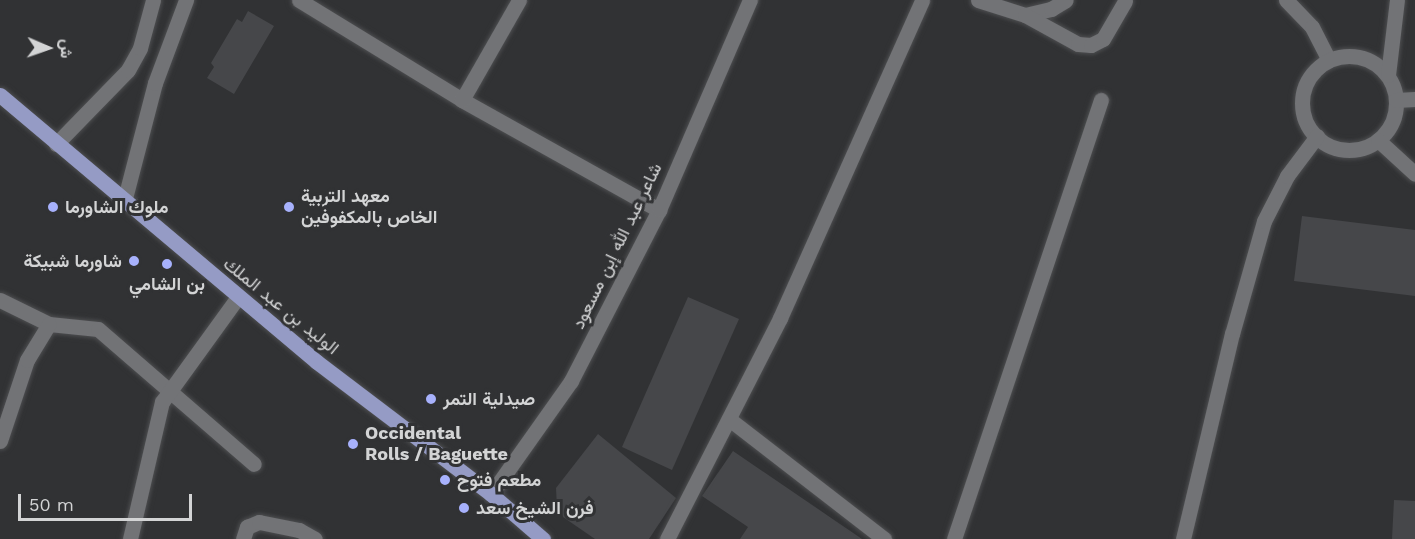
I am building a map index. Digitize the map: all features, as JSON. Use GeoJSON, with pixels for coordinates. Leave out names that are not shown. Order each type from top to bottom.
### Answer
{"type":"FeatureCollection","features":[{"type":"Feature","properties":{"kind":"main road","name":"الوليد بن عبد الملك"},"geometry":{"type":"LineString","coordinates":[[0,95],[238,297],[490,494],[543,539]]}},
{"type":"Feature","properties":{"kind":"street"},"geometry":{"type":"LineString","coordinates":[[56,144],[120,81],[135,59],[153,0]]}},
{"type":"Feature","properties":{"kind":"street"},"geometry":{"type":"LineString","coordinates":[[124,202],[159,72],[186,0]]}},
{"type":"Feature","properties":{"kind":"street"},"geometry":{"type":"LineString","coordinates":[[299,0],[462,100],[658,210]]}},
{"type":"Feature","properties":{"kind":"street"},"geometry":{"type":"LineString","coordinates":[[462,100],[519,0]]}},
{"type":"Feature","properties":{"kind":"street","name":"شاعر عبد الله إبن مسعود"},"geometry":{"type":"LineString","coordinates":[[490,494],[571,381],[658,210],[750,0]]}},
{"type":"Feature","properties":{"kind":"street"},"geometry":{"type":"LineString","coordinates":[[667,539],[729,419],[827,215],[922,0]]}},
{"type":"Feature","properties":{"kind":"street"},"geometry":{"type":"LineString","coordinates":[[978,0],[1025,15],[1078,44],[1091,45],[1102,39],[1125,1]]}},
{"type":"Feature","properties":{"kind":"street"},"geometry":{"type":"LineString","coordinates":[[1025,15],[1051,9],[1066,0]]}},
{"type":"Feature","properties":{"kind":"street"},"geometry":{"type":"LineString","coordinates":[[1286,0],[1312,27],[1329,60]]}},
{"type":"Feature","properties":{"kind":"street"},"geometry":{"type":"LineString","coordinates":[[1388,75],[1379,66],[1355,56],[1329,60],[1317,69],[1303,95],[1305,117],[1317,136],[1339,148],[1352,150],[1378,140],[1391,122],[1396,100],[1388,75],[1397,0]]}},
{"type":"Feature","properties":{"kind":"street"},"geometry":{"type":"LineString","coordinates":[[135,59],[159,72]]}},
{"type":"Feature","properties":{"kind":"street"},"geometry":{"type":"LineString","coordinates":[[1396,100],[1415,99]]}},
{"type":"Feature","properties":{"kind":"street"},"geometry":{"type":"LineString","coordinates":[[954,539],[1101,100]]}},
{"type":"Feature","properties":{"kind":"street"},"geometry":{"type":"LineString","coordinates":[[1183,539],[1229,345],[1264,221],[1287,176],[1317,136]]}},
{"type":"Feature","properties":{"kind":"street"},"geometry":{"type":"LineString","coordinates":[[1378,140],[1415,174]]}},
{"type":"Feature","properties":{"kind":"street"},"geometry":{"type":"LineString","coordinates":[[130,539],[157,414],[167,391],[238,297]]}},
{"type":"Feature","properties":{"kind":"street"},"geometry":{"type":"LineString","coordinates":[[0,300],[49,324],[98,329],[254,464]]}},
{"type":"Feature","properties":{"kind":"street"},"geometry":{"type":"LineString","coordinates":[[0,441],[27,360],[49,324]]}},
{"type":"Feature","properties":{"kind":"street"},"geometry":{"type":"LineString","coordinates":[[729,419],[884,539]]}},
{"type":"Feature","properties":{"kind":"street"},"geometry":{"type":"LineString","coordinates":[[243,539],[247,527],[259,522],[299,530],[315,539]]}},
{"type":"Feature","properties":{"kind":"building"},"geometry":{"type":"Polygon","coordinates":[[[248,11],[274,26],[234,94],[207,78],[214,67],[211,63],[237,19],[242,22],[248,11]]]}},
{"type":"Feature","properties":{"kind":"building"},"geometry":{"type":"Polygon","coordinates":[[[1302,216],[1415,230],[1415,296],[1294,281],[1302,216]]]}},
{"type":"Feature","properties":{"kind":"building"},"geometry":{"type":"Polygon","coordinates":[[[688,297],[739,319],[672,470],[622,447],[688,297]]]}},
{"type":"Feature","properties":{"kind":"building"},"geometry":{"type":"Polygon","coordinates":[[[598,434],[676,498],[649,539],[595,539],[563,517],[557,508],[556,488],[598,434]]]}},
{"type":"Feature","properties":{"kind":"building"},"geometry":{"type":"Polygon","coordinates":[[[733,451],[862,539],[740,539],[748,527],[702,496],[733,451]]]}},
{"type":"Feature","properties":{"kind":"building"},"geometry":{"type":"Polygon","coordinates":[[[1394,500],[1415,501],[1415,539],[1392,539],[1394,500]]]}},
{"type":"Feature","properties":{"kind":"place","name":"ملوك الشاورما"},"geometry":{"type":"Point","coordinates":[53,207]}},
{"type":"Feature","properties":{"kind":"place","name":"معهد التربية الخاص بالمكفوفين"},"geometry":{"type":"Point","coordinates":[289,207]}},
{"type":"Feature","properties":{"kind":"place","name":"شاورما شبيكة"},"geometry":{"type":"Point","coordinates":[134,261]}},
{"type":"Feature","properties":{"kind":"place","name":"بن الشامي"},"geometry":{"type":"Point","coordinates":[167,264]}},
{"type":"Feature","properties":{"kind":"place","name":"صيدلية التمر"},"geometry":{"type":"Point","coordinates":[431,399]}},
{"type":"Feature","properties":{"kind":"place","name":"Occidental Rolls / Baguette"},"geometry":{"type":"Point","coordinates":[353,444]}},
{"type":"Feature","properties":{"kind":"place","name":"مطعم فتوح"},"geometry":{"type":"Point","coordinates":[445,480]}},
{"type":"Feature","properties":{"kind":"place","name":"فرن الشيخ سعد"},"geometry":{"type":"Point","coordinates":[464,508]}}]}
